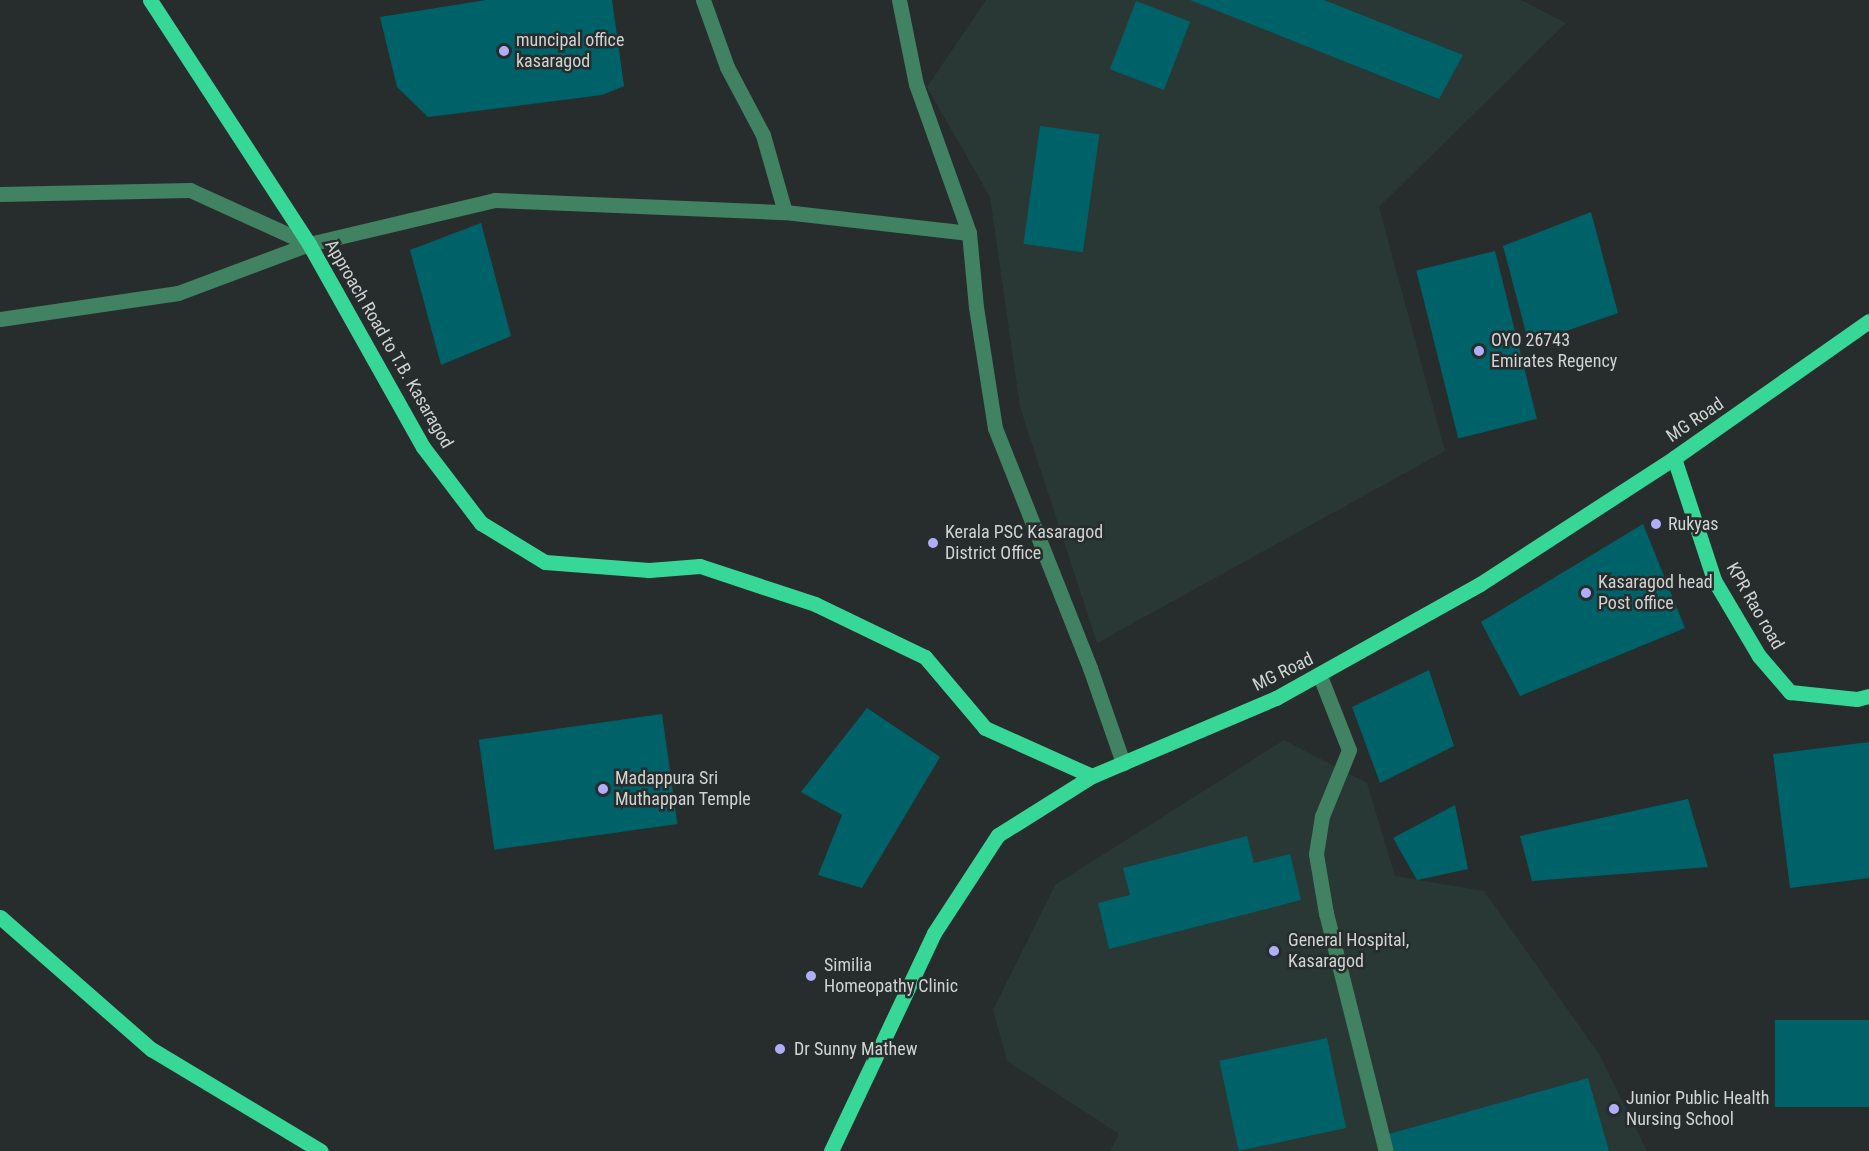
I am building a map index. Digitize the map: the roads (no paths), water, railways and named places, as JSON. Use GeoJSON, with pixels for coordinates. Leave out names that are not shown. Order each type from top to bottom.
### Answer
{"type":"FeatureCollection","features":[{"type":"Feature","properties":{"kind":"main road","name":"Approach Road to T.B. Kasaragod"},"geometry":{"type":"LineString","coordinates":[[150,0],[309,244],[423,447],[481,523],[545,562],[649,570],[700,566],[815,604],[925,657],[985,728],[1092,776]]}},
{"type":"Feature","properties":{"kind":"main road","name":"MG Road"},"geometry":{"type":"LineString","coordinates":[[831,1151],[934,933],[998,835],[1092,776],[1320,676],[1480,584],[1674,458],[1869,321]]}},
{"type":"Feature","properties":{"kind":"main road","name":"KPR Rao road"},"geometry":{"type":"LineString","coordinates":[[1674,458],[1714,579],[1759,656],[1790,692],[1857,699],[1869,696]]}},
{"type":"Feature","properties":{"kind":"main road"},"geometry":{"type":"LineString","coordinates":[[0,917],[151,1049],[321,1151]]}},
{"type":"Feature","properties":{"kind":"street"},"geometry":{"type":"LineString","coordinates":[[703,0],[727,67],[763,135],[785,212]]}},
{"type":"Feature","properties":{"kind":"street"},"geometry":{"type":"LineString","coordinates":[[899,0],[916,84],[969,232],[975,307],[995,428],[1078,636],[1123,763]]}},
{"type":"Feature","properties":{"kind":"street"},"geometry":{"type":"LineString","coordinates":[[0,194],[190,190],[309,244]]}},
{"type":"Feature","properties":{"kind":"street"},"geometry":{"type":"LineString","coordinates":[[0,320],[178,293],[309,244],[495,200],[785,212],[969,232]]}},
{"type":"Feature","properties":{"kind":"street"},"geometry":{"type":"LineString","coordinates":[[1320,676],[1349,750],[1322,816],[1316,854],[1326,913],[1386,1151]]}},
{"type":"Feature","properties":{"kind":"place","name":"muncipal office kasaragod"},"geometry":{"type":"Point","coordinates":[504,51]}},
{"type":"Feature","properties":{"kind":"place","name":"OYO 26743 Emirates Regency"},"geometry":{"type":"Point","coordinates":[1479,351]}},
{"type":"Feature","properties":{"kind":"place","name":"Rukyas"},"geometry":{"type":"Point","coordinates":[1656,524]}},
{"type":"Feature","properties":{"kind":"place","name":"Kerala PSC Kasaragod District Office"},"geometry":{"type":"Point","coordinates":[933,543]}},
{"type":"Feature","properties":{"kind":"place","name":"Kasaragod head Post office"},"geometry":{"type":"Point","coordinates":[1586,593]}},
{"type":"Feature","properties":{"kind":"place","name":"Madappura Sri Muthappan Temple"},"geometry":{"type":"Point","coordinates":[603,789]}},
{"type":"Feature","properties":{"kind":"place","name":"General Hospital, Kasaragod"},"geometry":{"type":"Point","coordinates":[1274,951]}},
{"type":"Feature","properties":{"kind":"place","name":"Similia Homeopathy Clinic"},"geometry":{"type":"Point","coordinates":[811,976]}},
{"type":"Feature","properties":{"kind":"place","name":"Dr Sunny Mathew"},"geometry":{"type":"Point","coordinates":[780,1049]}},
{"type":"Feature","properties":{"kind":"place","name":"Junior Public Health Nursing School"},"geometry":{"type":"Point","coordinates":[1614,1109]}}]}
